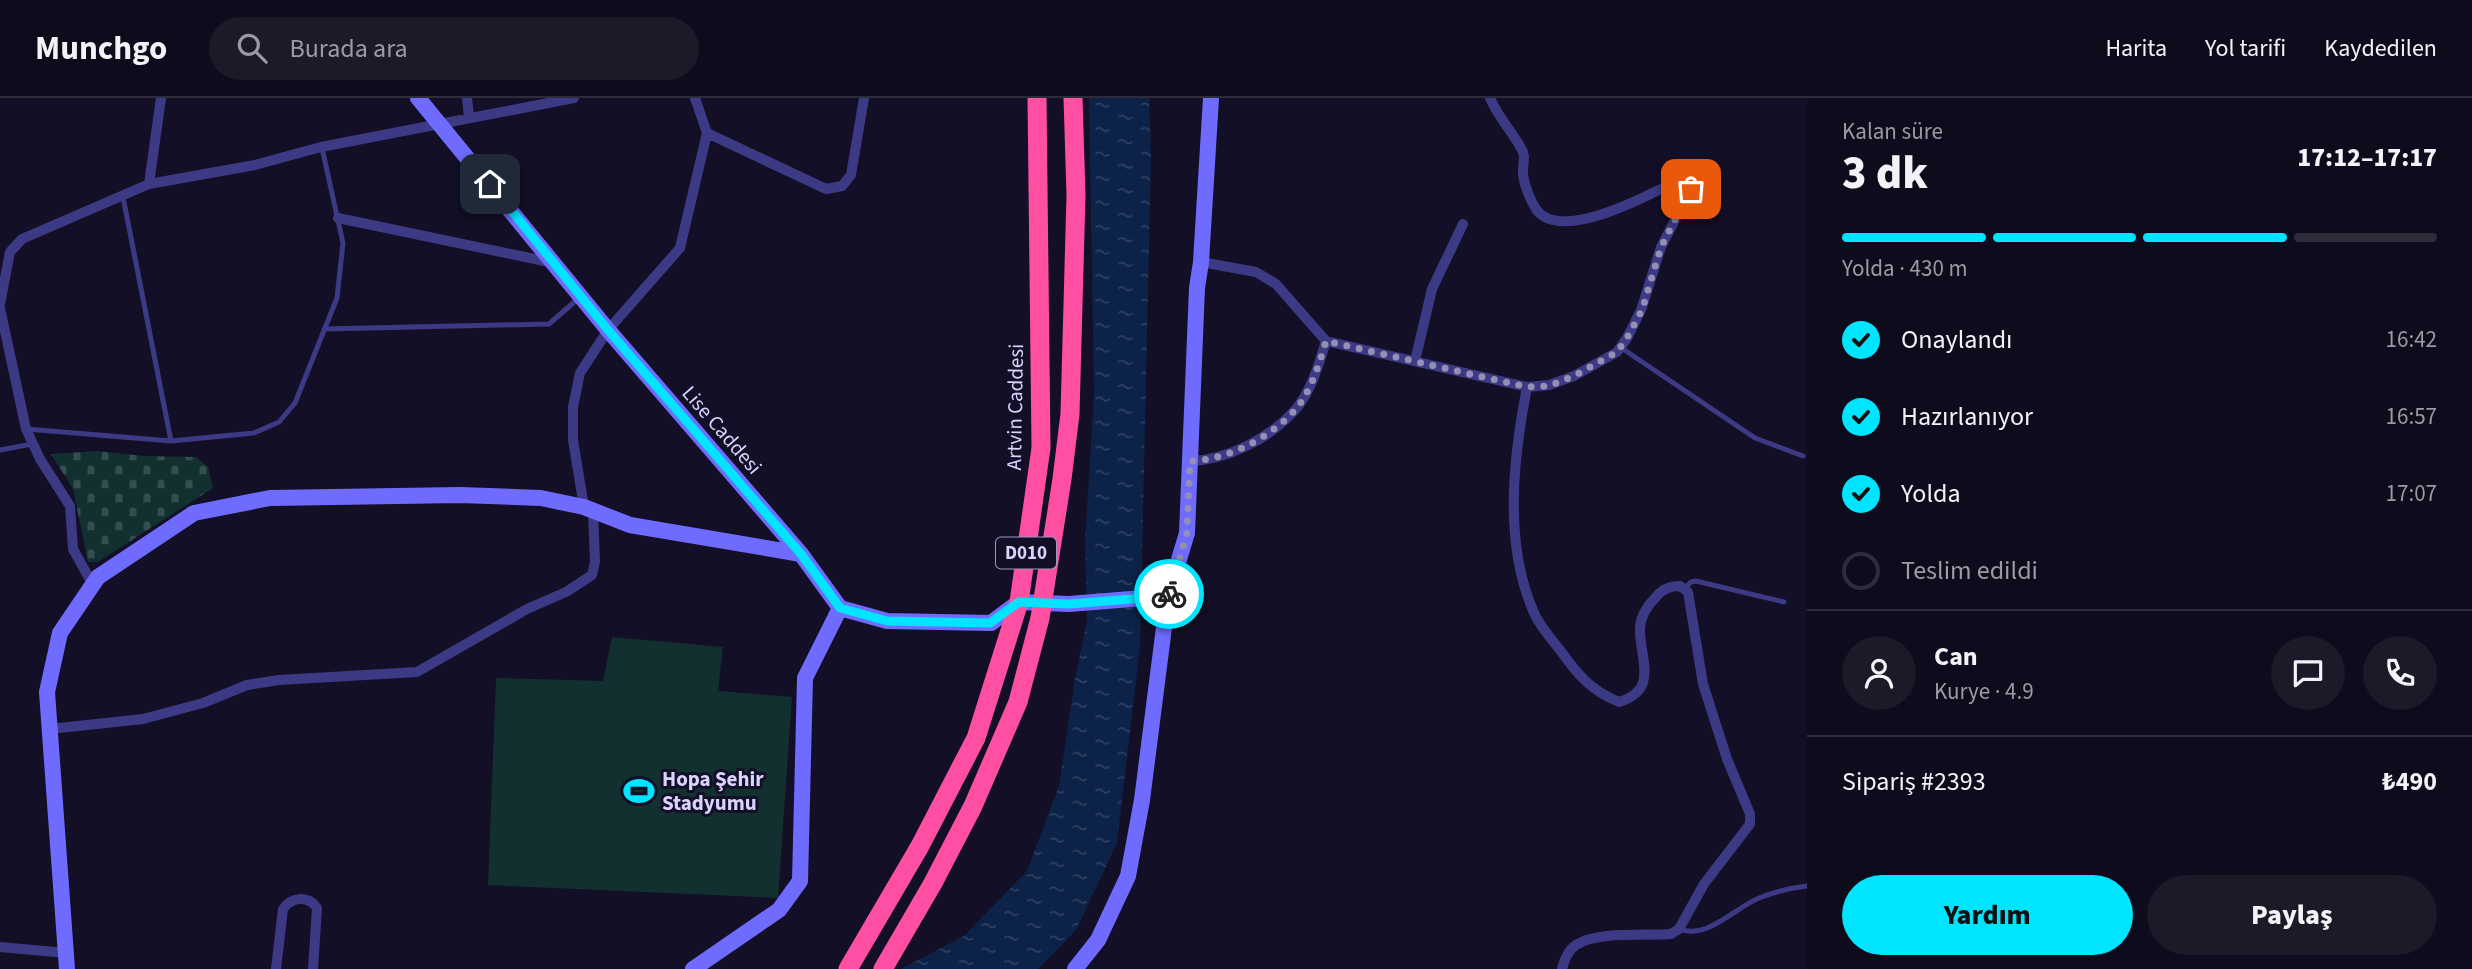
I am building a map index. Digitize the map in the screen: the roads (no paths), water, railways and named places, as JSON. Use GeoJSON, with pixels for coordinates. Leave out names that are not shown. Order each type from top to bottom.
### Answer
{"type":"FeatureCollection","features":[{"type":"Feature","properties":{"kind":"highway","name":"Artvin Caddesi"},"geometry":{"type":"LineString","coordinates":[[848,969],[920,846],[976,738],[1019,602],[1041,448],[1037,98]]}},
{"type":"Feature","properties":{"kind":"highway","name":"D010"},"geometry":{"type":"LineString","coordinates":[[883,969],[933,883],[978,794],[1018,702],[1042,604],[1070,414],[1076,195],[1073,98]]}},
{"type":"Feature","properties":{"kind":"street"},"geometry":{"type":"LineString","coordinates":[[149,184],[161,98]]}},
{"type":"Feature","properties":{"kind":"street","name":"Lise Caddesi"},"geometry":{"type":"LineString","coordinates":[[418,98],[608,330],[801,554],[840,608]]}},
{"type":"Feature","properties":{"kind":"street"},"geometry":{"type":"LineString","coordinates":[[467,98],[470,117]]}},
{"type":"Feature","properties":{"kind":"street"},"geometry":{"type":"LineString","coordinates":[[93,585],[74,550],[70,506],[32,444],[26,429],[0,306],[10,252],[22,239],[122,193],[149,184],[255,165],[321,147],[574,98]]}},
{"type":"Feature","properties":{"kind":"street"},"geometry":{"type":"LineString","coordinates":[[50,729],[143,719],[203,703],[247,685],[279,680],[417,672],[527,609],[566,592],[592,575],[596,562],[573,440],[573,407],[580,373],[608,330],[680,248],[707,133],[694,98]]}},
{"type":"Feature","properties":{"kind":"street"},"geometry":{"type":"LineString","coordinates":[[707,133],[826,189],[842,186],[850,175],[864,98]]}},
{"type":"Feature","properties":{"kind":"street"},"geometry":{"type":"LineString","coordinates":[[1076,969],[1098,940],[1128,876],[1142,800],[1168,596],[1187,533],[1196,288],[1201,262],[1211,98]]}},
{"type":"Feature","properties":{"kind":"street"},"geometry":{"type":"LineString","coordinates":[[1201,262],[1256,272],[1276,285],[1326,341],[1527,387],[1549,386],[1574,376],[1617,352],[1642,310],[1661,247],[1691,189],[1689,182],[1680,179],[1639,201],[1596,216],[1553,220],[1536,209],[1522,172],[1525,157],[1490,98]]}},
{"type":"Feature","properties":{"kind":"street"},"geometry":{"type":"LineString","coordinates":[[338,218],[554,263]]}},
{"type":"Feature","properties":{"kind":"street"},"geometry":{"type":"LineString","coordinates":[[1415,360],[1432,289],[1463,224]]}},
{"type":"Feature","properties":{"kind":"street"},"geometry":{"type":"LineString","coordinates":[[1190,461],[1215,459],[1261,439],[1295,410],[1311,381],[1326,341]]}},
{"type":"Feature","properties":{"kind":"street"},"geometry":{"type":"LineString","coordinates":[[1527,387],[1515,463],[1515,527],[1522,583],[1536,617],[1574,669],[1598,693],[1619,702],[1631,698],[1640,690],[1644,677],[1645,659],[1640,630],[1644,610],[1663,590],[1676,586],[1685,587],[1703,684],[1727,759],[1750,814],[1750,824],[1704,884],[1679,929],[1671,934],[1591,939],[1576,945],[1570,951],[1562,969]]}},
{"type":"Feature","properties":{"kind":"street"},"geometry":{"type":"LineString","coordinates":[[0,947],[66,961],[47,692],[60,633],[98,577],[194,513],[270,498],[460,495],[541,498],[588,509],[630,525],[801,554]]}},
{"type":"Feature","properties":{"kind":"street"},"geometry":{"type":"LineString","coordinates":[[693,969],[779,910],[800,881],[805,678],[840,608],[887,621],[990,623],[1019,602],[1069,604],[1168,596]]}},
{"type":"Feature","properties":{"kind":"street"},"geometry":{"type":"LineString","coordinates":[[276,969],[283,909],[289,901],[300,898],[313,903],[317,908],[313,969]]}},
{"type":"Feature","properties":{"kind":"lane"},"geometry":{"type":"LineString","coordinates":[[26,429],[171,440],[254,433],[279,422],[295,403],[337,298],[344,243],[321,147]]}},
{"type":"Feature","properties":{"kind":"lane"},"geometry":{"type":"LineString","coordinates":[[122,193],[171,440]]}},
{"type":"Feature","properties":{"kind":"lane"},"geometry":{"type":"LineString","coordinates":[[324,329],[550,324],[580,296]]}},
{"type":"Feature","properties":{"kind":"lane"},"geometry":{"type":"LineString","coordinates":[[1620,348],[1755,438],[1803,456]]}},
{"type":"Feature","properties":{"kind":"lane"},"geometry":{"type":"LineString","coordinates":[[0,450],[32,444]]}},
{"type":"Feature","properties":{"kind":"lane"},"geometry":{"type":"LineString","coordinates":[[1685,587],[1696,581],[1784,602]]}},
{"type":"Feature","properties":{"kind":"lane"},"geometry":{"type":"LineString","coordinates":[[1679,929],[1696,932],[1711,927],[1735,910],[1760,898],[1807,886]]}},
{"type":"Feature","properties":{"kind":"water"},"geometry":{"type":"Polygon","coordinates":[[[1089,98],[1149,98],[1151,157],[1140,645],[1117,843],[1076,930],[1038,969],[901,969],[964,936],[1027,871],[1059,786],[1075,679],[1087,622],[1085,542],[1094,395],[1089,98]]]}},
{"type":"Feature","properties":{"kind":"place","name":"Hopa Şehir Stadyumu"},"geometry":{"type":"Point","coordinates":[639,791]}}]}
